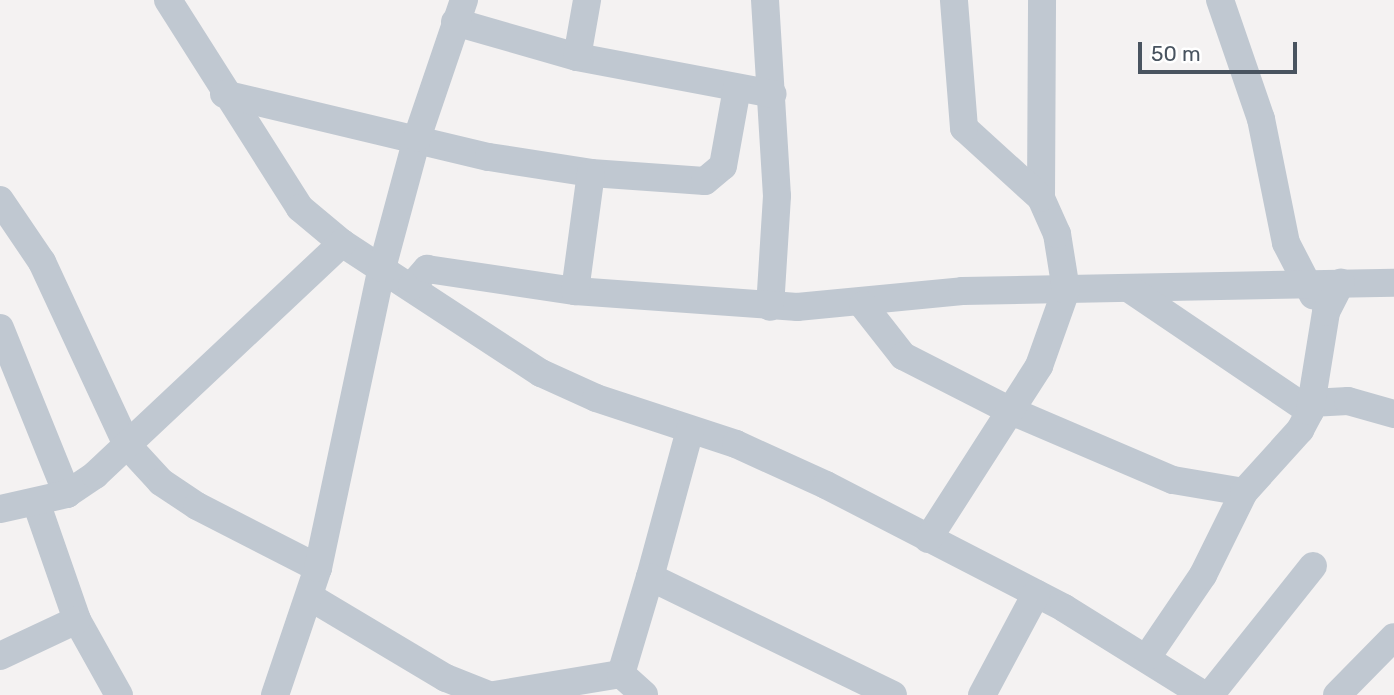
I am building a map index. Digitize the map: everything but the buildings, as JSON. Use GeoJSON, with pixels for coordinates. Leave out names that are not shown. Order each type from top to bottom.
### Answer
{"type":"FeatureCollection","features":[{"type":"Feature","properties":{"kind":"street"},"geometry":{"type":"LineString","coordinates":[[168,0],[224,94],[300,208],[342,243],[541,373],[690,430],[736,444],[1036,594],[1148,656],[1204,695]]}},
{"type":"Feature","properties":{"kind":"street"},"geometry":{"type":"LineString","coordinates":[[577,57],[587,0]]}},
{"type":"Feature","properties":{"kind":"street"},"geometry":{"type":"LineString","coordinates":[[765,0],[774,94],[777,196],[770,307]]}},
{"type":"Feature","properties":{"kind":"street"},"geometry":{"type":"LineString","coordinates":[[928,539],[1038,366],[1066,290],[1057,233],[1041,198],[964,128],[954,0]]}},
{"type":"Feature","properties":{"kind":"street"},"geometry":{"type":"LineString","coordinates":[[1041,198],[1042,0]]}},
{"type":"Feature","properties":{"kind":"street"},"geometry":{"type":"LineString","coordinates":[[1220,0],[1261,119],[1286,243],[1302,281],[1326,312]]}},
{"type":"Feature","properties":{"kind":"street"},"geometry":{"type":"LineString","coordinates":[[275,695],[318,568],[382,268],[417,138],[460,11],[577,57],[774,94]]}},
{"type":"Feature","properties":{"kind":"street"},"geometry":{"type":"LineString","coordinates":[[224,94],[417,138],[591,173],[716,178],[737,88]]}},
{"type":"Feature","properties":{"kind":"street"},"geometry":{"type":"LineString","coordinates":[[575,291],[591,173]]}},
{"type":"Feature","properties":{"kind":"street"},"geometry":{"type":"LineString","coordinates":[[0,200],[10,226],[127,445],[161,482],[197,506],[318,568]]}},
{"type":"Feature","properties":{"kind":"street"},"geometry":{"type":"LineString","coordinates":[[0,509],[67,494],[127,445],[342,243]]}},
{"type":"Feature","properties":{"kind":"street"},"geometry":{"type":"LineString","coordinates":[[411,286],[426,269],[575,291],[770,307],[863,305],[962,291],[1131,290],[1302,281],[1341,284],[1394,283]]}},
{"type":"Feature","properties":{"kind":"street"},"geometry":{"type":"LineString","coordinates":[[1148,656],[1203,575],[1244,492],[1289,447],[1310,407],[1326,312],[1341,284]]}},
{"type":"Feature","properties":{"kind":"street"},"geometry":{"type":"LineString","coordinates":[[1131,290],[1310,407],[1348,401],[1394,414]]}},
{"type":"Feature","properties":{"kind":"street"},"geometry":{"type":"LineString","coordinates":[[863,305],[903,356],[1011,411],[1173,480],[1244,492]]}},
{"type":"Feature","properties":{"kind":"street"},"geometry":{"type":"LineString","coordinates":[[0,328],[67,494]]}},
{"type":"Feature","properties":{"kind":"street"},"geometry":{"type":"LineString","coordinates":[[621,674],[690,430]]}},
{"type":"Feature","properties":{"kind":"street"},"geometry":{"type":"LineString","coordinates":[[36,502],[77,620],[119,695]]}},
{"type":"Feature","properties":{"kind":"street"},"geometry":{"type":"LineString","coordinates":[[1210,695],[1313,566]]}},
{"type":"Feature","properties":{"kind":"street"},"geometry":{"type":"LineString","coordinates":[[650,577],[893,695]]}},
{"type":"Feature","properties":{"kind":"street"},"geometry":{"type":"LineString","coordinates":[[982,695],[1036,594]]}},
{"type":"Feature","properties":{"kind":"street"},"geometry":{"type":"LineString","coordinates":[[310,597],[446,678],[489,695]]}},
{"type":"Feature","properties":{"kind":"street"},"geometry":{"type":"LineString","coordinates":[[0,656],[77,620]]}},
{"type":"Feature","properties":{"kind":"street"},"geometry":{"type":"LineString","coordinates":[[1337,695],[1394,638]]}},
{"type":"Feature","properties":{"kind":"street"},"geometry":{"type":"LineString","coordinates":[[494,695],[621,674]]}},
{"type":"Feature","properties":{"kind":"street"},"geometry":{"type":"LineString","coordinates":[[621,674],[644,695]]}}]}
